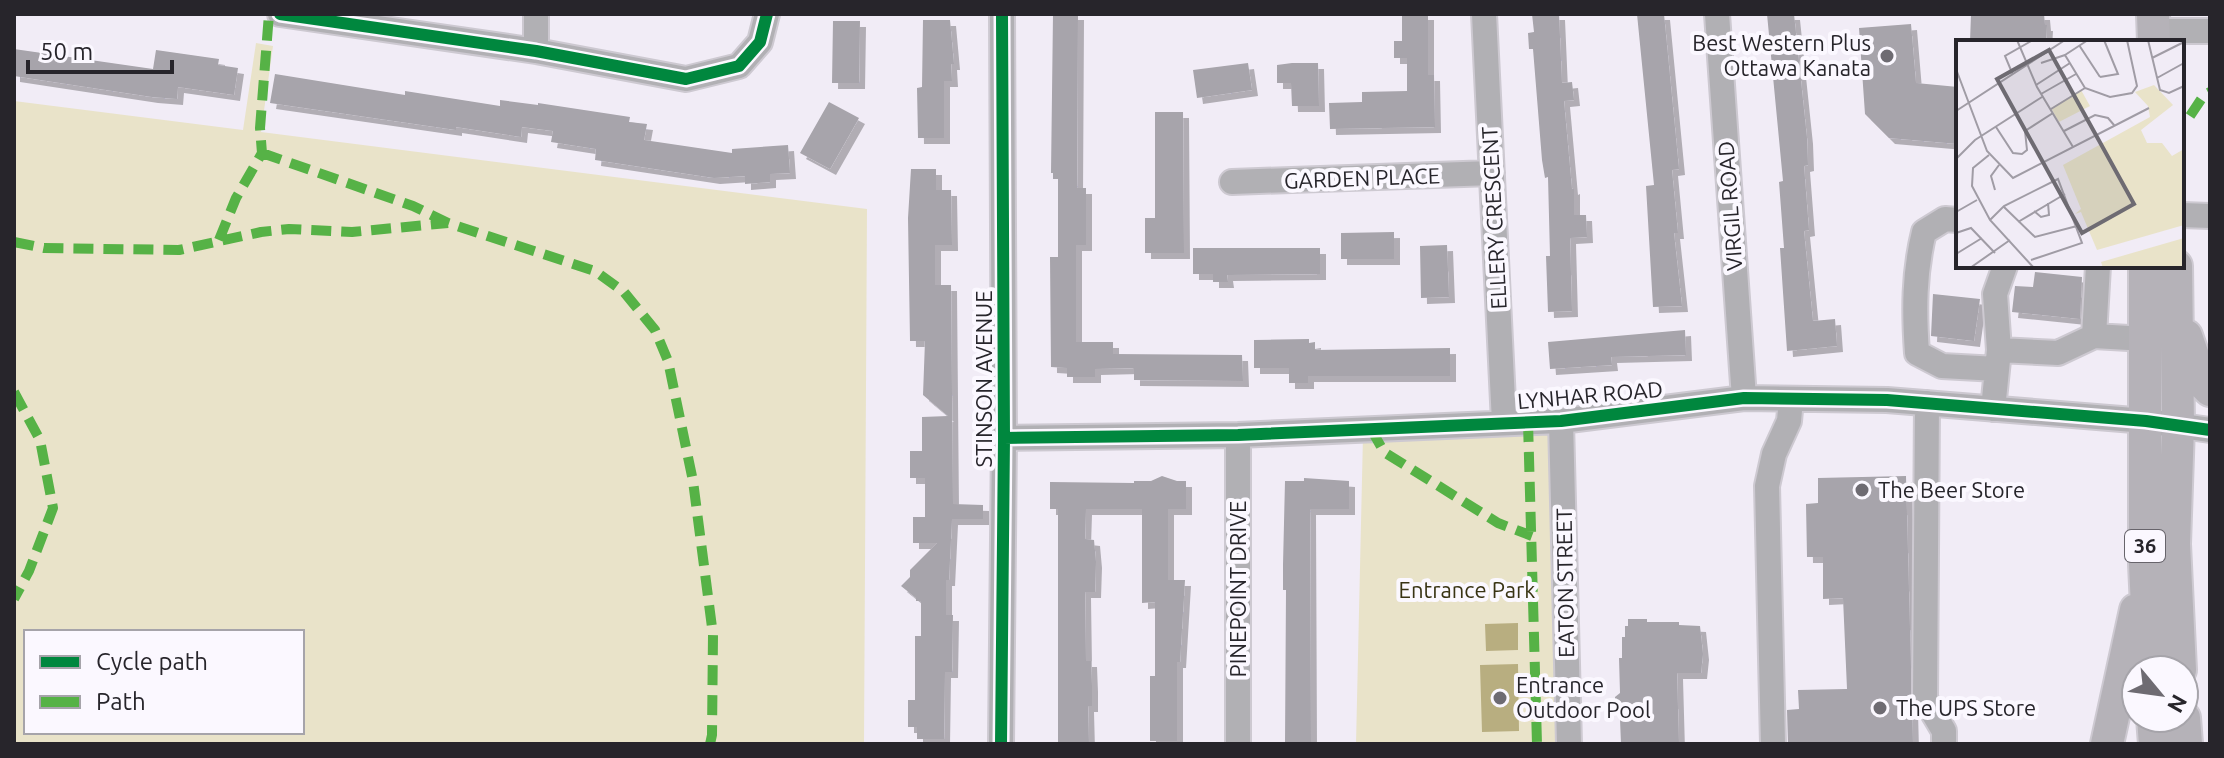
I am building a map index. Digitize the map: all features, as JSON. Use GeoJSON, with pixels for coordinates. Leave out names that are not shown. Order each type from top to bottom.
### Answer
{"type":"FeatureCollection","features":[{"type":"Feature","properties":{"kind":"main road","name":"36"},"geometry":{"type":"LineString","coordinates":[[2145,268],[2145,564],[2149,654]]}},
{"type":"Feature","properties":{"kind":"main road","name":"36"},"geometry":{"type":"LineString","coordinates":[[2176,268],[2178,426],[2174,544],[2179,654]]}},
{"type":"Feature","properties":{"kind":"main road"},"geometry":{"type":"LineString","coordinates":[[2177,310],[2202,382],[2210,390]]}},
{"type":"Feature","properties":{"kind":"main road"},"geometry":{"type":"LineString","coordinates":[[2107,744],[2145,564]]}},
{"type":"Feature","properties":{"kind":"street"},"geometry":{"type":"LineString","coordinates":[[280,14],[536,51],[686,79],[739,66],[760,42],[767,14]]}},
{"type":"Feature","properties":{"kind":"street"},"geometry":{"type":"LineString","coordinates":[[536,14],[536,51]]}},
{"type":"Feature","properties":{"kind":"street","name":"STINSON AVENUE"},"geometry":{"type":"LineString","coordinates":[[1001,744],[1004,438],[1002,14]]}},
{"type":"Feature","properties":{"kind":"street","name":"ELLERY CRESCENT"},"geometry":{"type":"LineString","coordinates":[[1484,14],[1504,422]]}},
{"type":"Feature","properties":{"kind":"street","name":"VIRGIL ROAD"},"geometry":{"type":"LineString","coordinates":[[1717,14],[1744,398]]}},
{"type":"Feature","properties":{"kind":"street"},"geometry":{"type":"LineString","coordinates":[[2153,34],[2210,31]]}},
{"type":"Feature","properties":{"kind":"street","name":"GARDEN PLACE"},"geometry":{"type":"LineString","coordinates":[[1232,182],[1492,173]]}},
{"type":"Feature","properties":{"kind":"street"},"geometry":{"type":"LineString","coordinates":[[2184,215],[2210,216]]}},
{"type":"Feature","properties":{"kind":"street"},"geometry":{"type":"LineString","coordinates":[[1956,220],[1945,219],[1924,232],[1917,261],[1914,308],[1917,353],[1942,366],[2058,353],[2094,336],[2146,339]]}},
{"type":"Feature","properties":{"kind":"street"},"geometry":{"type":"LineString","coordinates":[[1993,409],[1998,359],[1995,294],[2004,268]]}},
{"type":"Feature","properties":{"kind":"street"},"geometry":{"type":"LineString","coordinates":[[2094,336],[2098,268]]}},
{"type":"Feature","properties":{"kind":"street","name":"LYNHAR ROAD"},"geometry":{"type":"LineString","coordinates":[[1004,438],[1238,435],[1561,421],[1744,398],[1927,403],[2146,421],[2210,430]]}},
{"type":"Feature","properties":{"kind":"street"},"geometry":{"type":"LineString","coordinates":[[1773,744],[1767,486],[1774,454],[1789,421],[1791,399]]}},
{"type":"Feature","properties":{"kind":"street"},"geometry":{"type":"LineString","coordinates":[[1927,403],[1925,699],[1944,731],[1944,744]]}},
{"type":"Feature","properties":{"kind":"street","name":"EATON STREET"},"geometry":{"type":"LineString","coordinates":[[1561,421],[1569,744]]}},
{"type":"Feature","properties":{"kind":"street","name":"PINEPOINT DRIVE"},"geometry":{"type":"LineString","coordinates":[[1238,435],[1238,744]]}},
{"type":"Feature","properties":{"kind":"green space"},"geometry":{"type":"Polygon","coordinates":[[[256,43],[273,46],[261,132],[867,209],[864,744],[14,744],[14,101],[243,130],[256,43]]]}},
{"type":"Feature","properties":{"kind":"green space","name":"Entrance Park"},"geometry":{"type":"Polygon","coordinates":[[[1571,430],[1578,744],[1356,744],[1363,435],[1571,430]]]}},
{"type":"Feature","properties":{"kind":"shaded area"},"geometry":{"type":"Polygon","coordinates":[[[1518,623],[1518,650],[1486,651],[1485,624],[1518,623]]]}},
{"type":"Feature","properties":{"kind":"shaded area","name":"Entrance Outdoor Pool"},"geometry":{"type":"Polygon","coordinates":[[[1518,664],[1519,731],[1482,732],[1480,665],[1518,664]]]}},
{"type":"Feature","properties":{"kind":"building"},"geometry":{"type":"Polygon","coordinates":[[[1053,14],[1078,14],[1077,188],[1086,188],[1086,245],[1076,245],[1076,342],[1113,342],[1113,354],[1242,355],[1243,381],[1134,380],[1134,368],[1095,369],[1095,377],[1067,377],[1067,368],[1051,367],[1050,257],[1058,257],[1058,179],[1053,179],[1051,173],[1053,14]]]}},
{"type":"Feature","properties":{"kind":"building"},"geometry":{"type":"Polygon","coordinates":[[[1402,14],[1428,14],[1428,75],[1434,75],[1435,127],[1330,129],[1329,103],[1362,102],[1362,92],[1407,91],[1407,58],[1394,58],[1394,41],[1402,41],[1402,14]]]}},
{"type":"Feature","properties":{"kind":"building"},"geometry":{"type":"Polygon","coordinates":[[[1532,14],[1559,14],[1562,83],[1572,82],[1574,100],[1564,101],[1574,215],[1586,215],[1587,237],[1570,238],[1572,311],[1548,312],[1548,177],[1545,178],[1542,160],[1533,49],[1529,49],[1528,33],[1534,32],[1532,14]]]}},
{"type":"Feature","properties":{"kind":"building"},"geometry":{"type":"Polygon","coordinates":[[[1637,14],[1664,14],[1679,169],[1672,170],[1678,233],[1674,233],[1682,306],[1653,307],[1646,186],[1654,185],[1637,14]]]}},
{"type":"Feature","properties":{"kind":"building"},"geometry":{"type":"Polygon","coordinates":[[[1767,14],[1794,14],[1807,138],[1808,165],[1804,166],[1809,230],[1804,231],[1813,321],[1835,319],[1837,346],[1787,351],[1780,248],[1784,248],[1779,182],[1783,181],[1767,14]]]}},
{"type":"Feature","properties":{"kind":"building"},"geometry":{"type":"Polygon","coordinates":[[[1971,14],[2044,14],[2047,25],[2046,40],[1970,40],[1971,14]]]}},
{"type":"Feature","properties":{"kind":"building"},"geometry":{"type":"Polygon","coordinates":[[[923,20],[950,20],[954,64],[951,64],[952,81],[944,81],[944,138],[918,138],[917,88],[922,87],[923,20]]]}},
{"type":"Feature","properties":{"kind":"building"},"geometry":{"type":"Polygon","coordinates":[[[833,21],[860,21],[859,83],[832,83],[833,21]]]}},
{"type":"Feature","properties":{"kind":"building","name":"Best Western Plus Ottawa Kanata"},"geometry":{"type":"Polygon","coordinates":[[[1911,24],[1916,83],[1956,87],[1956,144],[1889,138],[1865,114],[1859,28],[1911,24]]]}},
{"type":"Feature","properties":{"kind":"building"},"geometry":{"type":"Polygon","coordinates":[[[14,49],[153,69],[156,50],[219,59],[218,65],[238,68],[234,95],[178,87],[177,99],[152,97],[14,76],[14,49]]]}},
{"type":"Feature","properties":{"kind":"building"},"geometry":{"type":"Polygon","coordinates":[[[1248,63],[1252,90],[1197,98],[1193,70],[1248,63]]]}},
{"type":"Feature","properties":{"kind":"building"},"geometry":{"type":"Polygon","coordinates":[[[1318,63],[1319,106],[1292,106],[1291,83],[1277,83],[1277,65],[1318,63]]]}},
{"type":"Feature","properties":{"kind":"building"},"geometry":{"type":"Polygon","coordinates":[[[275,74],[405,95],[405,91],[500,106],[500,100],[538,103],[630,117],[629,122],[647,124],[644,140],[732,153],[732,149],[788,145],[790,173],[770,174],[770,182],[745,184],[745,176],[714,178],[595,160],[596,149],[551,142],[553,131],[522,127],[521,137],[270,103],[275,74]]]}},
{"type":"Feature","properties":{"kind":"building"},"geometry":{"type":"Polygon","coordinates":[[[829,102],[859,118],[830,169],[800,153],[829,102]]]}},
{"type":"Feature","properties":{"kind":"building"},"geometry":{"type":"Polygon","coordinates":[[[1155,112],[1183,112],[1184,253],[1145,253],[1145,218],[1155,218],[1155,112]]]}},
{"type":"Feature","properties":{"kind":"building"},"geometry":{"type":"Polygon","coordinates":[[[911,169],[936,169],[936,190],[951,190],[952,245],[935,245],[935,285],[951,285],[953,504],[983,505],[983,519],[952,519],[946,615],[953,615],[952,672],[945,672],[944,739],[917,739],[917,727],[908,727],[908,700],[915,700],[915,636],[921,636],[921,601],[916,601],[901,586],[910,577],[910,570],[937,543],[913,543],[913,517],[925,517],[925,478],[910,478],[910,451],[922,451],[922,417],[948,416],[923,395],[925,341],[910,341],[908,218],[911,169]]]}},
{"type":"Feature","properties":{"kind":"building"},"geometry":{"type":"Polygon","coordinates":[[[1394,232],[1394,259],[1341,259],[1341,233],[1394,232]]]}},
{"type":"Feature","properties":{"kind":"building"},"geometry":{"type":"Polygon","coordinates":[[[1447,245],[1449,297],[1421,298],[1420,246],[1447,245]]]}},
{"type":"Feature","properties":{"kind":"building"},"geometry":{"type":"Polygon","coordinates":[[[1193,248],[1320,248],[1320,274],[1227,275],[1228,282],[1213,282],[1213,274],[1193,274],[1193,248]]]}},
{"type":"Feature","properties":{"kind":"building"},"geometry":{"type":"Polygon","coordinates":[[[2035,272],[2082,277],[2080,319],[2012,312],[2015,286],[2033,287],[2035,272]]]}},
{"type":"Feature","properties":{"kind":"building"},"geometry":{"type":"Polygon","coordinates":[[[1933,294],[1980,299],[1974,341],[1931,336],[1933,294]]]}},
{"type":"Feature","properties":{"kind":"building"},"geometry":{"type":"Polygon","coordinates":[[[1685,330],[1686,355],[1611,357],[1612,365],[1550,369],[1548,342],[1685,330]]]}},
{"type":"Feature","properties":{"kind":"building"},"geometry":{"type":"Polygon","coordinates":[[[1309,339],[1309,343],[1315,342],[1315,350],[1450,348],[1450,376],[1308,376],[1308,383],[1289,383],[1289,368],[1254,368],[1254,340],[1309,339]]]}},
{"type":"Feature","properties":{"kind":"building"},"geometry":{"type":"Polygon","coordinates":[[[1162,476],[1186,481],[1186,509],[1168,509],[1168,580],[1185,580],[1180,662],[1177,662],[1177,741],[1150,741],[1150,676],[1155,676],[1155,602],[1142,603],[1142,509],[1086,509],[1085,539],[1094,540],[1096,562],[1095,592],[1085,592],[1086,661],[1091,661],[1092,686],[1092,706],[1088,706],[1089,744],[1058,744],[1058,509],[1050,509],[1050,482],[1134,483],[1162,476]]]}},
{"type":"Feature","properties":{"kind":"building"},"geometry":{"type":"Polygon","coordinates":[[[1906,476],[1913,744],[1788,744],[1787,710],[1799,709],[1798,690],[1847,689],[1843,598],[1823,599],[1823,557],[1807,557],[1806,504],[1818,503],[1818,478],[1906,476]]]}},
{"type":"Feature","properties":{"kind":"building"},"geometry":{"type":"Polygon","coordinates":[[[1304,478],[1349,481],[1349,509],[1310,509],[1311,744],[1285,744],[1285,481],[1304,481],[1304,478]]]}},
{"type":"Feature","properties":{"kind":"building"},"geometry":{"type":"Polygon","coordinates":[[[1628,619],[1700,626],[1703,654],[1701,673],[1677,673],[1679,744],[1621,744],[1615,697],[1620,693],[1619,658],[1622,658],[1622,637],[1625,637],[1628,619]]]}},
{"type":"Feature","properties":{"kind":"marked path"},"geometry":{"type":"LineString","coordinates":[[219,240],[236,198],[262,153],[260,128],[269,14]]}},
{"type":"Feature","properties":{"kind":"marked path"},"geometry":{"type":"LineString","coordinates":[[2190,116],[2204,95],[2210,92]]}},
{"type":"Feature","properties":{"kind":"marked path"},"geometry":{"type":"LineString","coordinates":[[262,153],[413,206],[448,223],[595,271],[624,292],[655,330],[668,361],[693,481],[713,635],[710,744]]}},
{"type":"Feature","properties":{"kind":"marked path"},"geometry":{"type":"LineString","coordinates":[[14,242],[44,248],[179,250],[289,229],[352,232],[448,223]]}},
{"type":"Feature","properties":{"kind":"marked path"},"geometry":{"type":"LineString","coordinates":[[14,392],[40,440],[53,508],[29,571],[14,599]]}},
{"type":"Feature","properties":{"kind":"marked path"},"geometry":{"type":"LineString","coordinates":[[1528,422],[1537,744]]}},
{"type":"Feature","properties":{"kind":"marked path"},"geometry":{"type":"LineString","coordinates":[[1371,429],[1384,452],[1498,523],[1532,536]]}},
{"type":"Feature","properties":{"kind":"cycle path"},"geometry":{"type":"LineString","coordinates":[[280,14],[536,51],[686,79],[739,66],[760,42],[767,14]]}},
{"type":"Feature","properties":{"kind":"cycle path"},"geometry":{"type":"LineString","coordinates":[[1001,744],[1004,438],[1002,14]]}},
{"type":"Feature","properties":{"kind":"cycle path"},"geometry":{"type":"LineString","coordinates":[[1004,438],[1238,435],[1561,421],[1744,398],[1887,400],[2146,421],[2210,430]]}},
{"type":"Feature","properties":{"kind":"place","name":"Best Western Plus Ottawa Kanata"},"geometry":{"type":"Point","coordinates":[1887,56]}},
{"type":"Feature","properties":{"kind":"place","name":"The Beer Store"},"geometry":{"type":"Point","coordinates":[1862,490]}},
{"type":"Feature","properties":{"kind":"place","name":"Entrance Outdoor Pool"},"geometry":{"type":"Point","coordinates":[1500,698]}},
{"type":"Feature","properties":{"kind":"place","name":"The UPS Store"},"geometry":{"type":"Point","coordinates":[1880,708]}}]}
